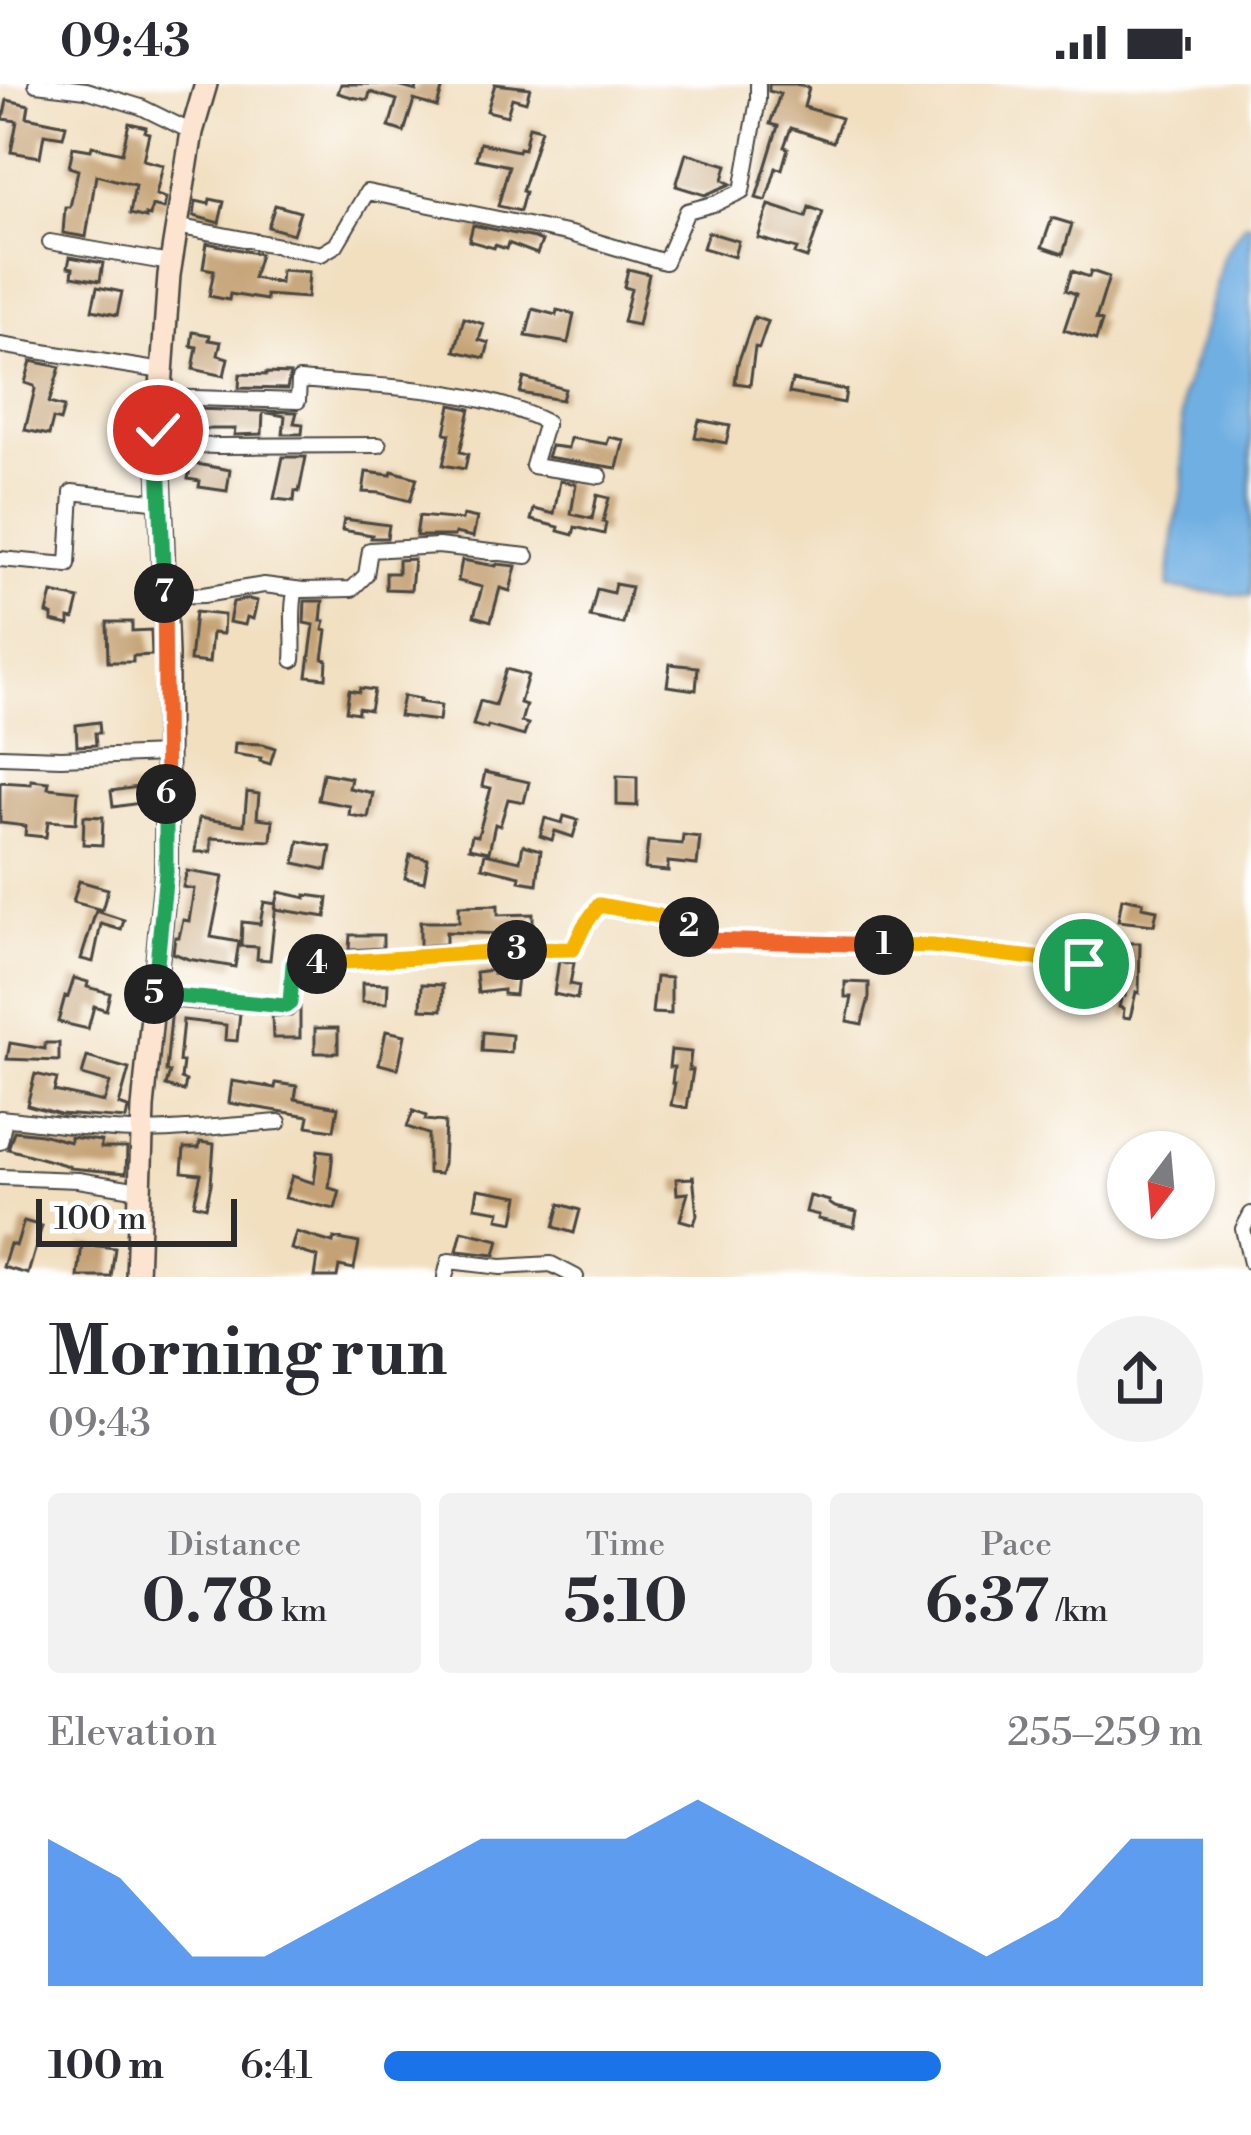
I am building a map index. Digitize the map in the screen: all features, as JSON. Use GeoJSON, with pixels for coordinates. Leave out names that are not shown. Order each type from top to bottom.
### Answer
{"type":"FeatureCollection","features":[{"type":"Feature","properties":{"kind":"main road"},"geometry":{"type":"LineString","coordinates":[[140,1276],[142,1131],[166,872],[160,397],[170,263],[192,132],[206,84]]}},
{"type":"Feature","properties":{"kind":"street"},"geometry":{"type":"LineString","coordinates":[[36,84],[86,90],[141,107],[192,132]]}},
{"type":"Feature","properties":{"kind":"street"},"geometry":{"type":"LineString","coordinates":[[176,226],[321,254],[336,245],[367,192],[571,234],[664,262],[687,211],[742,191],[758,84]]}},
{"type":"Feature","properties":{"kind":"street"},"geometry":{"type":"LineString","coordinates":[[50,242],[170,263]]}},
{"type":"Feature","properties":{"kind":"street"},"geometry":{"type":"LineString","coordinates":[[0,345],[162,371]]}},
{"type":"Feature","properties":{"kind":"street"},"geometry":{"type":"LineString","coordinates":[[160,397],[298,401],[299,380],[485,400],[546,422],[533,466],[600,476]]}},
{"type":"Feature","properties":{"kind":"street"},"geometry":{"type":"LineString","coordinates":[[159,443],[379,445]]}},
{"type":"Feature","properties":{"kind":"street"},"geometry":{"type":"LineString","coordinates":[[0,559],[68,565],[72,492],[161,502]]}},
{"type":"Feature","properties":{"kind":"street"},"geometry":{"type":"LineString","coordinates":[[164,596],[264,585],[352,590],[366,575],[370,550],[438,546],[527,556]]}},
{"type":"Feature","properties":{"kind":"street"},"geometry":{"type":"LineString","coordinates":[[293,659],[296,589]]}},
{"type":"Feature","properties":{"kind":"street"},"geometry":{"type":"LineString","coordinates":[[0,756],[166,754]]}},
{"type":"Feature","properties":{"kind":"street"},"geometry":{"type":"LineString","coordinates":[[154,994],[286,1006],[293,964],[573,949],[599,905],[659,916],[699,931],[705,940],[932,946],[1084,964]]}},
{"type":"Feature","properties":{"kind":"street"},"geometry":{"type":"LineString","coordinates":[[0,1142],[3,1119],[76,1129],[142,1131],[279,1122]]}},
{"type":"Feature","properties":{"kind":"street"},"geometry":{"type":"LineString","coordinates":[[0,1177],[78,1180],[140,1190]]}},
{"type":"Feature","properties":{"kind":"street"},"geometry":{"type":"LineString","coordinates":[[1251,1214],[1243,1229],[1251,1263]]}},
{"type":"Feature","properties":{"kind":"street"},"geometry":{"type":"LineString","coordinates":[[445,1277],[449,1261],[501,1267],[551,1264],[576,1277]]}},
{"type":"Feature","properties":{"kind":"water"},"geometry":{"type":"Polygon","coordinates":[[[1251,223],[1251,596],[1168,588],[1183,487],[1182,396],[1223,257],[1244,224],[1251,223]]]}},
{"type":"Feature","properties":{"kind":"building"},"geometry":{"type":"Polygon","coordinates":[[[341,84],[391,84],[416,91],[418,84],[443,86],[437,107],[414,100],[404,132],[389,127],[397,100],[370,92],[368,100],[338,93],[341,84]]]}},
{"type":"Feature","properties":{"kind":"building"},"geometry":{"type":"Polygon","coordinates":[[[495,84],[530,88],[526,102],[512,98],[507,116],[487,111],[495,84]]]}},
{"type":"Feature","properties":{"kind":"building"},"geometry":{"type":"Polygon","coordinates":[[[769,84],[809,88],[804,107],[841,118],[833,142],[791,128],[782,169],[776,168],[766,201],[756,198],[778,126],[770,124],[780,94],[769,91],[769,84]]]}},
{"type":"Feature","properties":{"kind":"building"},"geometry":{"type":"Polygon","coordinates":[[[7,100],[29,105],[27,117],[66,125],[63,137],[44,134],[40,157],[11,152],[17,121],[3,119],[7,100]]]}},
{"type":"Feature","properties":{"kind":"building"},"geometry":{"type":"Polygon","coordinates":[[[129,123],[146,127],[149,133],[143,160],[163,165],[156,195],[166,198],[164,209],[152,206],[146,218],[130,214],[135,185],[96,175],[86,237],[63,233],[65,207],[70,207],[78,170],[69,167],[73,147],[122,153],[129,123]]]}},
{"type":"Feature","properties":{"kind":"building"},"geometry":{"type":"Polygon","coordinates":[[[529,126],[541,129],[520,211],[498,206],[509,166],[476,159],[480,143],[524,149],[529,126]]]}},
{"type":"Feature","properties":{"kind":"building"},"geometry":{"type":"Polygon","coordinates":[[[686,153],[727,165],[723,180],[731,184],[705,195],[676,186],[686,153]]]}},
{"type":"Feature","properties":{"kind":"building"},"geometry":{"type":"Polygon","coordinates":[[[210,199],[224,202],[219,223],[194,216],[196,201],[209,204],[210,199]]]}},
{"type":"Feature","properties":{"kind":"building"},"geometry":{"type":"Polygon","coordinates":[[[275,205],[300,212],[293,234],[268,227],[275,205]]]}},
{"type":"Feature","properties":{"kind":"building"},"geometry":{"type":"Polygon","coordinates":[[[769,205],[806,217],[809,207],[823,212],[807,258],[795,254],[797,249],[758,238],[769,205]]]}},
{"type":"Feature","properties":{"kind":"building"},"geometry":{"type":"Polygon","coordinates":[[[1052,218],[1072,224],[1063,254],[1042,247],[1052,218]]]}},
{"type":"Feature","properties":{"kind":"building"},"geometry":{"type":"Polygon","coordinates":[[[473,225],[542,241],[537,254],[508,243],[506,249],[494,248],[469,241],[473,225]]]}},
{"type":"Feature","properties":{"kind":"building"},"geometry":{"type":"Polygon","coordinates":[[[708,232],[738,241],[734,257],[703,248],[708,232]]]}},
{"type":"Feature","properties":{"kind":"building"},"geometry":{"type":"Polygon","coordinates":[[[207,243],[260,254],[253,278],[280,283],[281,270],[309,272],[307,298],[209,296],[214,270],[203,268],[207,243]]]}},
{"type":"Feature","properties":{"kind":"building"},"geometry":{"type":"Polygon","coordinates":[[[70,257],[103,263],[100,281],[72,276],[70,257]]]}},
{"type":"Feature","properties":{"kind":"building"},"geometry":{"type":"Polygon","coordinates":[[[628,269],[649,274],[638,325],[623,322],[631,289],[624,287],[628,269]]]}},
{"type":"Feature","properties":{"kind":"building"},"geometry":{"type":"Polygon","coordinates":[[[1072,271],[1109,277],[1096,319],[1102,321],[1096,340],[1064,330],[1076,294],[1066,290],[1072,271]]]}},
{"type":"Feature","properties":{"kind":"building"},"geometry":{"type":"Polygon","coordinates":[[[97,287],[122,292],[117,315],[92,310],[97,287]]]}},
{"type":"Feature","properties":{"kind":"building"},"geometry":{"type":"Polygon","coordinates":[[[533,309],[574,314],[568,343],[526,336],[533,309]]]}},
{"type":"Feature","properties":{"kind":"building"},"geometry":{"type":"Polygon","coordinates":[[[754,317],[768,322],[759,348],[755,347],[750,385],[735,383],[738,363],[754,317]]]}},
{"type":"Feature","properties":{"kind":"building"},"geometry":{"type":"Polygon","coordinates":[[[464,318],[484,324],[479,340],[489,343],[485,358],[455,351],[464,318]]]}},
{"type":"Feature","properties":{"kind":"building"},"geometry":{"type":"Polygon","coordinates":[[[193,332],[221,342],[218,355],[228,358],[224,376],[193,369],[197,347],[191,346],[193,332]]]}},
{"type":"Feature","properties":{"kind":"building"},"geometry":{"type":"Polygon","coordinates":[[[31,361],[60,367],[49,403],[64,407],[60,421],[53,419],[49,435],[25,430],[35,389],[25,383],[31,361]]]}},
{"type":"Feature","properties":{"kind":"building"},"geometry":{"type":"Polygon","coordinates":[[[240,374],[290,374],[287,389],[239,388],[240,374]]]}},
{"type":"Feature","properties":{"kind":"building"},"geometry":{"type":"Polygon","coordinates":[[[524,378],[565,389],[562,400],[520,393],[524,378]]]}},
{"type":"Feature","properties":{"kind":"building"},"geometry":{"type":"Polygon","coordinates":[[[792,380],[846,390],[844,403],[789,393],[792,380]]]}},
{"type":"Feature","properties":{"kind":"building"},"geometry":{"type":"Polygon","coordinates":[[[451,405],[470,409],[460,452],[468,454],[465,469],[443,465],[451,405]]]}},
{"type":"Feature","properties":{"kind":"building"},"geometry":{"type":"Polygon","coordinates":[[[193,409],[297,412],[294,423],[303,424],[302,434],[283,434],[285,416],[263,412],[262,434],[193,429],[193,409]]]}},
{"type":"Feature","properties":{"kind":"building"},"geometry":{"type":"Polygon","coordinates":[[[699,420],[730,426],[726,443],[695,437],[699,420]]]}},
{"type":"Feature","properties":{"kind":"building"},"geometry":{"type":"Polygon","coordinates":[[[609,437],[624,440],[617,468],[547,457],[551,446],[568,448],[570,438],[607,444],[609,437]]]}},
{"type":"Feature","properties":{"kind":"building"},"geometry":{"type":"Polygon","coordinates":[[[283,457],[306,457],[294,501],[274,499],[283,457]]]}},
{"type":"Feature","properties":{"kind":"building"},"geometry":{"type":"Polygon","coordinates":[[[191,463],[230,470],[227,491],[199,487],[200,481],[188,479],[191,463]]]}},
{"type":"Feature","properties":{"kind":"building"},"geometry":{"type":"Polygon","coordinates":[[[392,471],[417,478],[410,501],[363,492],[366,472],[391,475],[392,471]]]}},
{"type":"Feature","properties":{"kind":"building"},"geometry":{"type":"Polygon","coordinates":[[[560,481],[576,484],[571,514],[592,519],[597,495],[609,498],[604,534],[575,527],[573,535],[531,520],[534,509],[554,514],[560,481]]]}},
{"type":"Feature","properties":{"kind":"building"},"geometry":{"type":"Polygon","coordinates":[[[463,515],[477,518],[473,537],[455,533],[416,536],[419,516],[462,520],[463,515]]]}},
{"type":"Feature","properties":{"kind":"building"},"geometry":{"type":"Polygon","coordinates":[[[344,519],[389,525],[387,538],[342,530],[344,519]]]}},
{"type":"Feature","properties":{"kind":"building"},"geometry":{"type":"Polygon","coordinates":[[[414,559],[411,590],[386,589],[386,573],[398,573],[398,560],[414,559]]]}},
{"type":"Feature","properties":{"kind":"building"},"geometry":{"type":"Polygon","coordinates":[[[462,560],[516,566],[510,591],[500,588],[491,621],[474,616],[482,587],[458,581],[462,560]]]}},
{"type":"Feature","properties":{"kind":"building"},"geometry":{"type":"Polygon","coordinates":[[[615,584],[631,587],[623,624],[590,617],[597,589],[613,593],[615,584]]]}},
{"type":"Feature","properties":{"kind":"building"},"geometry":{"type":"Polygon","coordinates":[[[52,593],[79,599],[69,625],[52,621],[47,613],[52,593]]]}},
{"type":"Feature","properties":{"kind":"building"},"geometry":{"type":"Polygon","coordinates":[[[257,601],[253,619],[247,617],[245,625],[229,622],[233,602],[257,601]]]}},
{"type":"Feature","properties":{"kind":"building"},"geometry":{"type":"Polygon","coordinates":[[[305,601],[323,601],[326,678],[307,676],[314,625],[304,623],[305,601]]]}},
{"type":"Feature","properties":{"kind":"building"},"geometry":{"type":"Polygon","coordinates":[[[195,612],[224,615],[223,634],[212,633],[209,663],[190,661],[195,612]]]}},
{"type":"Feature","properties":{"kind":"building"},"geometry":{"type":"Polygon","coordinates":[[[107,622],[132,622],[132,631],[151,630],[152,655],[133,656],[133,662],[108,662],[107,622]]]}},
{"type":"Feature","properties":{"kind":"building"},"geometry":{"type":"Polygon","coordinates":[[[670,664],[698,667],[696,690],[667,686],[670,664]]]}},
{"type":"Feature","properties":{"kind":"building"},"geometry":{"type":"Polygon","coordinates":[[[506,669],[528,675],[520,703],[526,705],[521,722],[528,724],[524,736],[473,725],[480,701],[495,705],[506,669]]]}},
{"type":"Feature","properties":{"kind":"building"},"geometry":{"type":"Polygon","coordinates":[[[360,688],[374,690],[370,710],[346,711],[349,690],[359,692],[360,688]]]}},
{"type":"Feature","properties":{"kind":"building"},"geometry":{"type":"Polygon","coordinates":[[[403,696],[441,705],[439,721],[399,716],[403,696]]]}},
{"type":"Feature","properties":{"kind":"building"},"geometry":{"type":"Polygon","coordinates":[[[99,722],[96,745],[77,746],[76,725],[99,722]]]}},
{"type":"Feature","properties":{"kind":"building"},"geometry":{"type":"Polygon","coordinates":[[[235,743],[275,748],[270,764],[234,754],[235,743]]]}},
{"type":"Feature","properties":{"kind":"building"},"geometry":{"type":"Polygon","coordinates":[[[485,772],[529,782],[524,802],[508,799],[500,826],[495,824],[489,852],[469,848],[472,835],[478,836],[491,788],[482,786],[485,772]]]}},
{"type":"Feature","properties":{"kind":"building"},"geometry":{"type":"Polygon","coordinates":[[[323,773],[351,778],[349,788],[373,793],[368,818],[349,815],[350,806],[318,800],[323,773]]]}},
{"type":"Feature","properties":{"kind":"building"},"geometry":{"type":"Polygon","coordinates":[[[617,776],[637,777],[637,806],[617,805],[617,776]]]}},
{"type":"Feature","properties":{"kind":"building"},"geometry":{"type":"Polygon","coordinates":[[[31,780],[49,782],[48,788],[78,791],[76,823],[48,821],[46,837],[25,835],[26,826],[0,823],[0,782],[31,784],[31,780]]]}},
{"type":"Feature","properties":{"kind":"building"},"geometry":{"type":"Polygon","coordinates":[[[145,786],[147,802],[113,807],[111,791],[145,786]]]}},
{"type":"Feature","properties":{"kind":"building"},"geometry":{"type":"Polygon","coordinates":[[[247,792],[259,794],[257,818],[273,820],[271,841],[211,838],[211,852],[195,852],[199,818],[244,825],[247,792]]]}},
{"type":"Feature","properties":{"kind":"building"},"geometry":{"type":"Polygon","coordinates":[[[84,816],[103,817],[102,845],[83,844],[84,816]]]}},
{"type":"Feature","properties":{"kind":"building"},"geometry":{"type":"Polygon","coordinates":[[[564,816],[578,820],[573,837],[555,831],[552,840],[540,836],[545,818],[562,823],[564,816]]]}},
{"type":"Feature","properties":{"kind":"building"},"geometry":{"type":"Polygon","coordinates":[[[683,835],[700,837],[697,865],[668,862],[668,871],[645,869],[648,841],[682,844],[683,835]]]}},
{"type":"Feature","properties":{"kind":"building"},"geometry":{"type":"Polygon","coordinates":[[[299,841],[331,847],[327,870],[295,863],[299,841]]]}},
{"type":"Feature","properties":{"kind":"building"},"geometry":{"type":"Polygon","coordinates":[[[523,845],[541,850],[537,884],[482,867],[485,853],[520,861],[523,845]]]}},
{"type":"Feature","properties":{"kind":"building"},"geometry":{"type":"Polygon","coordinates":[[[410,855],[428,859],[424,882],[405,878],[410,855]]]}},
{"type":"Feature","properties":{"kind":"building"},"geometry":{"type":"Polygon","coordinates":[[[187,871],[223,877],[211,937],[239,942],[235,967],[173,953],[183,920],[189,921],[194,889],[183,887],[187,871]]]}},
{"type":"Feature","properties":{"kind":"building"},"geometry":{"type":"Polygon","coordinates":[[[79,881],[108,889],[102,910],[73,902],[79,881]]]}},
{"type":"Feature","properties":{"kind":"building"},"geometry":{"type":"Polygon","coordinates":[[[279,892],[328,898],[326,917],[275,909],[279,892]]]}},
{"type":"Feature","properties":{"kind":"building"},"geometry":{"type":"Polygon","coordinates":[[[1122,898],[1157,910],[1154,925],[1118,921],[1122,898]]]}},
{"type":"Feature","properties":{"kind":"building"},"geometry":{"type":"Polygon","coordinates":[[[264,902],[276,904],[270,960],[257,959],[258,947],[241,946],[242,922],[260,924],[264,902]]]}},
{"type":"Feature","properties":{"kind":"building"},"geometry":{"type":"Polygon","coordinates":[[[498,905],[498,915],[533,914],[533,938],[446,932],[446,944],[420,946],[420,922],[459,922],[459,906],[498,905]]]}},
{"type":"Feature","properties":{"kind":"building"},"geometry":{"type":"Polygon","coordinates":[[[96,911],[124,920],[121,930],[101,924],[93,962],[81,959],[96,911]]]}},
{"type":"Feature","properties":{"kind":"building"},"geometry":{"type":"Polygon","coordinates":[[[350,935],[383,935],[383,948],[349,950],[350,935]]]}},
{"type":"Feature","properties":{"kind":"building"},"geometry":{"type":"Polygon","coordinates":[[[1126,943],[1140,943],[1139,993],[1130,1018],[1123,1017],[1124,1009],[1119,1007],[1128,971],[1126,943]]]}},
{"type":"Feature","properties":{"kind":"building"},"geometry":{"type":"Polygon","coordinates":[[[559,960],[574,963],[570,984],[579,986],[577,999],[554,994],[559,960]]]}},
{"type":"Feature","properties":{"kind":"building"},"geometry":{"type":"Polygon","coordinates":[[[492,970],[493,974],[517,976],[515,995],[503,994],[503,990],[478,993],[476,972],[492,970]]]}},
{"type":"Feature","properties":{"kind":"building"},"geometry":{"type":"Polygon","coordinates":[[[656,977],[671,978],[671,1014],[652,1013],[656,977]]]}},
{"type":"Feature","properties":{"kind":"building"},"geometry":{"type":"Polygon","coordinates":[[[74,978],[110,993],[106,1010],[94,1006],[88,1029],[58,1022],[74,978]]]}},
{"type":"Feature","properties":{"kind":"building"},"geometry":{"type":"Polygon","coordinates":[[[845,982],[869,983],[862,1024],[847,1021],[852,997],[845,997],[845,982]]]}},
{"type":"Feature","properties":{"kind":"building"},"geometry":{"type":"Polygon","coordinates":[[[362,983],[388,984],[387,1003],[362,1002],[362,983]]]}},
{"type":"Feature","properties":{"kind":"building"},"geometry":{"type":"Polygon","coordinates":[[[422,984],[443,985],[442,1010],[421,1009],[422,984]]]}},
{"type":"Feature","properties":{"kind":"building"},"geometry":{"type":"Polygon","coordinates":[[[172,1007],[240,1013],[237,1041],[225,1040],[226,1025],[183,1020],[179,1062],[183,1062],[184,1091],[166,1086],[172,1007]]]}},
{"type":"Feature","properties":{"kind":"building"},"geometry":{"type":"Polygon","coordinates":[[[300,1008],[300,1038],[273,1038],[272,1016],[291,1016],[300,1008]]]}},
{"type":"Feature","properties":{"kind":"building"},"geometry":{"type":"Polygon","coordinates":[[[315,1028],[338,1028],[338,1053],[315,1053],[315,1028]]]}},
{"type":"Feature","properties":{"kind":"building"},"geometry":{"type":"Polygon","coordinates":[[[386,1031],[405,1035],[398,1069],[379,1064],[386,1031]]]}},
{"type":"Feature","properties":{"kind":"building"},"geometry":{"type":"Polygon","coordinates":[[[483,1032],[512,1035],[511,1053],[482,1051],[483,1032]]]}},
{"type":"Feature","properties":{"kind":"building"},"geometry":{"type":"Polygon","coordinates":[[[10,1043],[45,1049],[45,1043],[59,1043],[59,1061],[7,1059],[10,1043]]]}},
{"type":"Feature","properties":{"kind":"building"},"geometry":{"type":"Polygon","coordinates":[[[671,1050],[691,1052],[687,1108],[671,1105],[675,1083],[674,1067],[669,1067],[671,1050]]]}},
{"type":"Feature","properties":{"kind":"building"},"geometry":{"type":"Polygon","coordinates":[[[87,1057],[129,1069],[119,1105],[128,1108],[126,1119],[60,1114],[27,1105],[35,1074],[57,1079],[54,1091],[104,1102],[110,1083],[82,1075],[87,1057]]]}},
{"type":"Feature","properties":{"kind":"building"},"geometry":{"type":"Polygon","coordinates":[[[232,1081],[275,1088],[276,1083],[297,1086],[295,1099],[338,1107],[334,1130],[307,1126],[309,1116],[229,1103],[232,1081]]]}},
{"type":"Feature","properties":{"kind":"building"},"geometry":{"type":"Polygon","coordinates":[[[413,1111],[426,1116],[425,1120],[445,1122],[440,1174],[428,1173],[428,1134],[407,1127],[413,1111]]]}},
{"type":"Feature","properties":{"kind":"building"},"geometry":{"type":"Polygon","coordinates":[[[14,1131],[70,1142],[70,1137],[101,1141],[101,1148],[127,1148],[126,1173],[69,1168],[8,1149],[14,1131]]]}},
{"type":"Feature","properties":{"kind":"building"},"geometry":{"type":"Polygon","coordinates":[[[200,1142],[214,1144],[206,1207],[194,1204],[201,1174],[182,1172],[184,1148],[199,1148],[200,1142]]]}},
{"type":"Feature","properties":{"kind":"building"},"geometry":{"type":"Polygon","coordinates":[[[318,1150],[333,1152],[329,1188],[340,1191],[335,1209],[285,1198],[292,1176],[314,1183],[318,1150]]]}},
{"type":"Feature","properties":{"kind":"building"},"geometry":{"type":"Polygon","coordinates":[[[693,1175],[694,1224],[680,1220],[688,1193],[677,1194],[676,1179],[693,1175]]]}},
{"type":"Feature","properties":{"kind":"building"},"geometry":{"type":"Polygon","coordinates":[[[478,1189],[519,1196],[514,1222],[498,1219],[500,1211],[475,1207],[478,1189]]]}},
{"type":"Feature","properties":{"kind":"building"},"geometry":{"type":"Polygon","coordinates":[[[810,1196],[857,1212],[854,1227],[806,1212],[810,1196]]]}},
{"type":"Feature","properties":{"kind":"building"},"geometry":{"type":"Polygon","coordinates":[[[560,1204],[580,1210],[574,1233],[554,1227],[560,1204]]]}},
{"type":"Feature","properties":{"kind":"building"},"geometry":{"type":"Polygon","coordinates":[[[24,1221],[42,1226],[28,1274],[3,1267],[24,1221]]]}},
{"type":"Feature","properties":{"kind":"building"},"geometry":{"type":"Polygon","coordinates":[[[462,1231],[499,1240],[495,1255],[457,1251],[462,1231]]]}},
{"type":"Feature","properties":{"kind":"building"},"geometry":{"type":"Polygon","coordinates":[[[296,1232],[333,1243],[334,1238],[359,1243],[354,1269],[339,1266],[337,1277],[315,1277],[318,1257],[291,1249],[296,1232]]]}},
{"type":"Feature","properties":{"kind":"building"},"geometry":{"type":"Polygon","coordinates":[[[82,1244],[115,1248],[111,1277],[78,1277],[82,1244]]]}},
{"type":"Feature","properties":{"kind":"route"},"geometry":{"type":"LineString","coordinates":[[158,430],[166,655],[166,872],[154,994],[286,1006],[293,964],[573,949],[599,905],[659,916],[699,931],[705,940],[932,946],[1084,964]]}}]}
